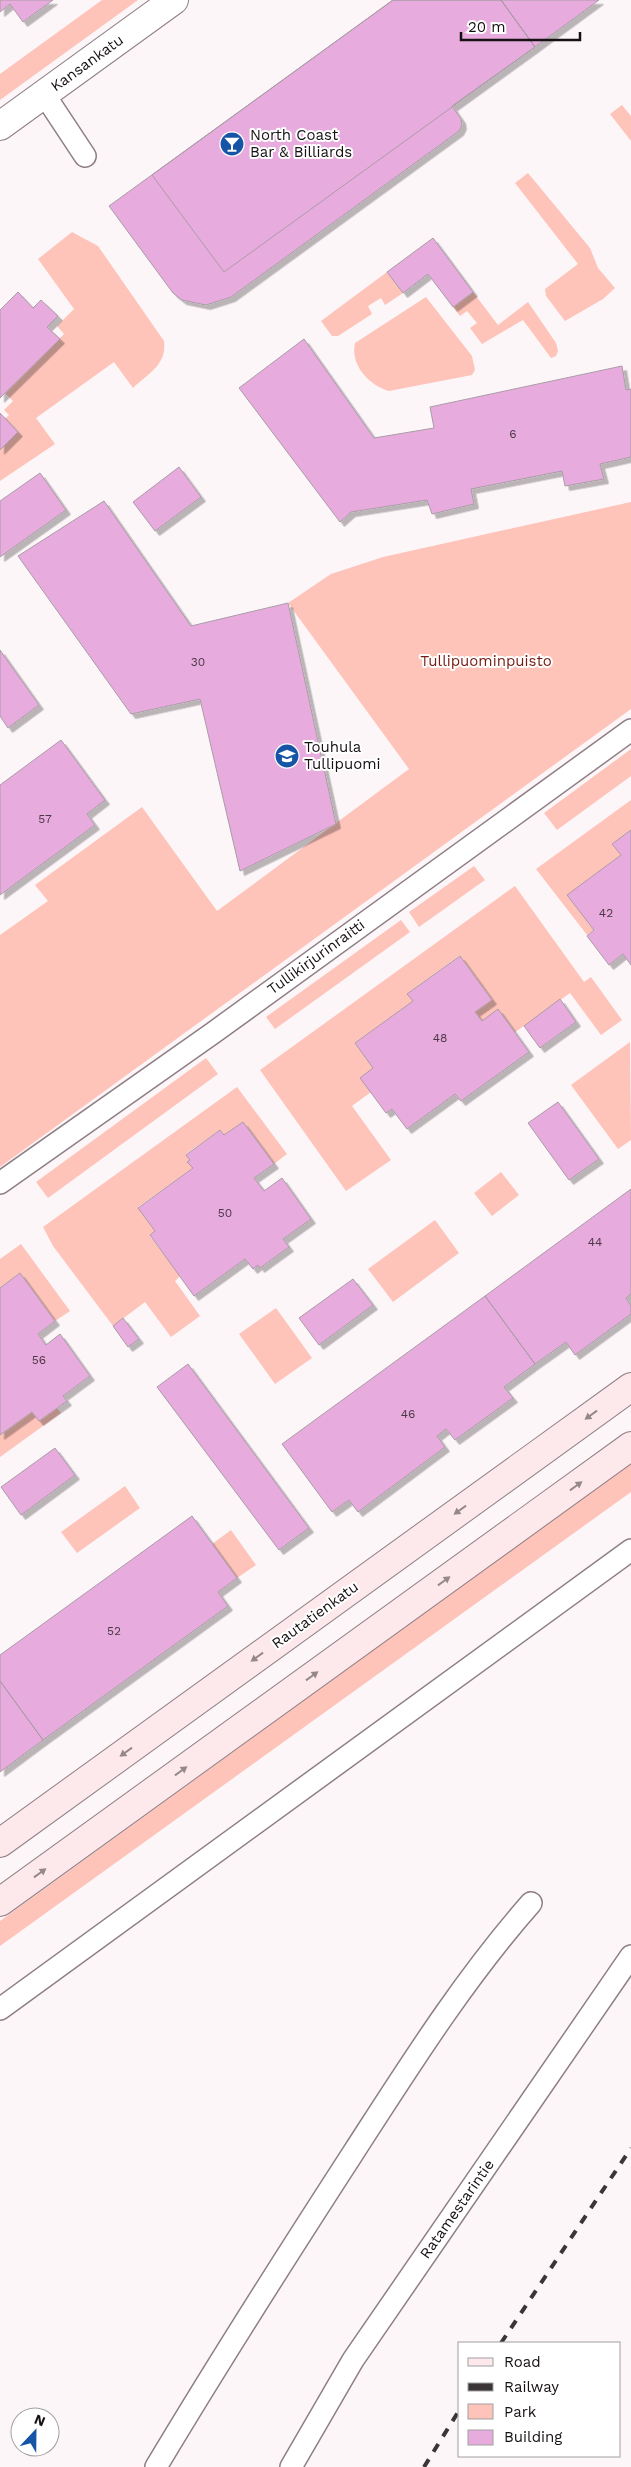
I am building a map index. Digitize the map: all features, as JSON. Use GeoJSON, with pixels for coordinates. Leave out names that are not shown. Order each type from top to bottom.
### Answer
{"type":"FeatureCollection","features":[{"type":"Feature","properties":{"kind":"main road","name":"Rautatienkatu"},"geometry":{"type":"LineString","coordinates":[[0,1843],[631,1387]]}},
{"type":"Feature","properties":{"kind":"main road"},"geometry":{"type":"LineString","coordinates":[[0,1902],[631,1446]]}},
{"type":"Feature","properties":{"kind":"street","name":"Kansankatu"},"geometry":{"type":"LineString","coordinates":[[0,126],[174,0]]}},
{"type":"Feature","properties":{"kind":"lane"},"geometry":{"type":"LineString","coordinates":[[44,94],[86,156]]}},
{"type":"Feature","properties":{"kind":"lane","name":"Tullikirjurinraitti"},"geometry":{"type":"LineString","coordinates":[[0,1183],[213,1033],[631,730]]}},
{"type":"Feature","properties":{"kind":"lane"},"geometry":{"type":"LineString","coordinates":[[0,2008],[631,1550]]}},
{"type":"Feature","properties":{"kind":"lane"},"geometry":{"type":"LineString","coordinates":[[156,2467],[238,2330],[408,2068],[493,1946],[531,1903]]}},
{"type":"Feature","properties":{"kind":"lane","name":"Ratamestarintie"},"geometry":{"type":"LineString","coordinates":[[291,2467],[353,2360],[631,1956]]}},
{"type":"Feature","properties":{"kind":"green space"},"geometry":{"type":"Polygon","coordinates":[[[102,0],[138,0],[0,100],[0,74],[102,0]]]}},
{"type":"Feature","properties":{"kind":"green space"},"geometry":{"type":"Polygon","coordinates":[[[622,105],[631,116],[631,141],[610,114],[622,105]]]}},
{"type":"Feature","properties":{"kind":"green space"},"geometry":{"type":"Polygon","coordinates":[[[528,173],[590,248],[598,268],[615,288],[603,299],[565,321],[546,296],[545,289],[578,264],[515,183],[528,173]]]}},
{"type":"Feature","properties":{"kind":"green space"},"geometry":{"type":"Polygon","coordinates":[[[72,232],[98,246],[164,341],[163,356],[156,368],[133,388],[114,362],[36,418],[55,444],[0,481],[0,450],[18,432],[5,419],[9,415],[4,410],[13,401],[5,393],[64,334],[57,326],[74,309],[38,259],[72,232]]]}},
{"type":"Feature","properties":{"kind":"green space"},"geometry":{"type":"Polygon","coordinates":[[[387,272],[403,293],[385,305],[381,298],[368,306],[372,314],[338,336],[332,336],[321,321],[387,272]]]}},
{"type":"Feature","properties":{"kind":"green space"},"geometry":{"type":"Polygon","coordinates":[[[473,292],[498,325],[528,302],[556,343],[558,351],[556,356],[551,358],[523,320],[482,344],[470,328],[477,323],[467,311],[460,316],[453,307],[473,292]]]}},
{"type":"Feature","properties":{"kind":"green space"},"geometry":{"type":"Polygon","coordinates":[[[426,297],[472,356],[475,370],[472,375],[389,391],[382,388],[368,379],[358,366],[355,359],[355,343],[426,297]]]}},
{"type":"Feature","properties":{"kind":"green space","name":"Tullipuominpuisto"},"geometry":{"type":"Polygon","coordinates":[[[631,502],[631,709],[0,1167],[0,935],[48,901],[35,885],[142,807],[217,911],[409,769],[288,603],[331,574],[383,557],[631,502]]]}},
{"type":"Feature","properties":{"kind":"green space"},"geometry":{"type":"Polygon","coordinates":[[[631,749],[631,776],[557,830],[544,813],[631,749]]]}},
{"type":"Feature","properties":{"kind":"green space"},"geometry":{"type":"Polygon","coordinates":[[[631,800],[631,830],[612,844],[621,855],[568,895],[594,930],[587,935],[536,869],[631,800]]]}},
{"type":"Feature","properties":{"kind":"green space"},"geometry":{"type":"Polygon","coordinates":[[[474,866],[485,880],[419,927],[409,912],[474,866]]]}},
{"type":"Feature","properties":{"kind":"green space"},"geometry":{"type":"Polygon","coordinates":[[[515,886],[584,982],[591,977],[622,1020],[601,1035],[570,993],[514,1033],[482,1021],[475,1012],[491,1000],[459,956],[408,993],[413,1001],[355,1043],[373,1068],[371,1092],[352,1106],[391,1160],[346,1191],[260,1070],[515,886]]]}},
{"type":"Feature","properties":{"kind":"green space"},"geometry":{"type":"Polygon","coordinates":[[[401,920],[410,932],[275,1029],[266,1017],[401,920]]]}},
{"type":"Feature","properties":{"kind":"green space"},"geometry":{"type":"Polygon","coordinates":[[[630,1042],[631,1140],[618,1149],[571,1085],[630,1042]]]}},
{"type":"Feature","properties":{"kind":"green space"},"geometry":{"type":"Polygon","coordinates":[[[206,1058],[218,1074],[48,1198],[36,1182],[206,1058]]]}},
{"type":"Feature","properties":{"kind":"green space"},"geometry":{"type":"Polygon","coordinates":[[[237,1087],[287,1154],[274,1164],[243,1122],[224,1135],[220,1130],[186,1154],[190,1160],[188,1162],[193,1168],[138,1207],[155,1231],[150,1236],[180,1276],[175,1281],[200,1316],[171,1337],[145,1302],[113,1326],[53,1246],[43,1227],[237,1087]]]}},
{"type":"Feature","properties":{"kind":"green space"},"geometry":{"type":"Polygon","coordinates":[[[501,1172],[519,1195],[492,1216],[474,1193],[501,1172]]]}},
{"type":"Feature","properties":{"kind":"green space"},"geometry":{"type":"Polygon","coordinates":[[[435,1220],[459,1253],[393,1302],[368,1269],[435,1220]]]}},
{"type":"Feature","properties":{"kind":"green space"},"geometry":{"type":"Polygon","coordinates":[[[21,1244],[70,1311],[55,1321],[20,1273],[0,1288],[0,1259],[21,1244]]]}},
{"type":"Feature","properties":{"kind":"green space"},"geometry":{"type":"Polygon","coordinates":[[[276,1308],[312,1358],[275,1384],[239,1334],[276,1308]]]}},
{"type":"Feature","properties":{"kind":"green space"},"geometry":{"type":"Polygon","coordinates":[[[57,1408],[61,1413],[0,1457],[0,1435],[32,1412],[39,1421],[57,1408]]]}},
{"type":"Feature","properties":{"kind":"green space"},"geometry":{"type":"Polygon","coordinates":[[[631,1463],[631,1492],[0,1946],[0,1921],[631,1463]]]}},
{"type":"Feature","properties":{"kind":"green space"},"geometry":{"type":"Polygon","coordinates":[[[125,1486],[140,1508],[77,1553],[61,1532],[125,1486]]]}},
{"type":"Feature","properties":{"kind":"green space"},"geometry":{"type":"Polygon","coordinates":[[[231,1530],[256,1565],[237,1578],[212,1544],[231,1530]]]}},
{"type":"Feature","properties":{"kind":"building"},"geometry":{"type":"Polygon","coordinates":[[[0,0],[53,0],[23,22],[10,4],[0,12],[0,0]]]}},
{"type":"Feature","properties":{"kind":"building"},"geometry":{"type":"Polygon","coordinates":[[[393,0],[501,0],[535,47],[224,272],[152,175],[393,0]]]}},
{"type":"Feature","properties":{"kind":"building"},"geometry":{"type":"Polygon","coordinates":[[[393,0],[501,0],[535,47],[452,106],[461,119],[462,125],[459,131],[231,297],[206,305],[182,300],[173,293],[109,206],[393,0]]]}},
{"type":"Feature","properties":{"kind":"building"},"geometry":{"type":"Polygon","coordinates":[[[501,0],[599,0],[535,47],[501,0]]]}},
{"type":"Feature","properties":{"kind":"building"},"geometry":{"type":"Polygon","coordinates":[[[433,238],[473,292],[453,307],[428,274],[403,293],[387,272],[433,238]]]}},
{"type":"Feature","properties":{"kind":"building"},"geometry":{"type":"Polygon","coordinates":[[[18,292],[33,308],[41,300],[58,316],[47,327],[60,339],[0,398],[0,310],[18,292]]]}},
{"type":"Feature","properties":{"kind":"building"},"geometry":{"type":"Polygon","coordinates":[[[304,339],[374,438],[434,428],[430,407],[622,366],[626,390],[631,389],[631,457],[600,464],[604,479],[565,486],[562,471],[471,489],[474,504],[432,514],[427,500],[351,512],[340,522],[239,388],[304,339]]]}},
{"type":"Feature","properties":{"kind":"building"},"geometry":{"type":"Polygon","coordinates":[[[0,413],[18,432],[0,450],[0,413]]]}},
{"type":"Feature","properties":{"kind":"building"},"geometry":{"type":"Polygon","coordinates":[[[179,467],[201,497],[155,531],[133,502],[179,467]]]}},
{"type":"Feature","properties":{"kind":"building"},"geometry":{"type":"Polygon","coordinates":[[[40,473],[66,510],[0,557],[0,501],[40,473]]]}},
{"type":"Feature","properties":{"kind":"building"},"geometry":{"type":"Polygon","coordinates":[[[104,501],[191,626],[288,603],[336,824],[240,871],[200,699],[131,714],[18,556],[104,501]]]}},
{"type":"Feature","properties":{"kind":"building"},"geometry":{"type":"Polygon","coordinates":[[[0,650],[39,705],[8,728],[0,716],[0,650]]]}},
{"type":"Feature","properties":{"kind":"building"},"geometry":{"type":"Polygon","coordinates":[[[61,740],[105,800],[87,814],[95,825],[0,895],[0,785],[61,740]]]}},
{"type":"Feature","properties":{"kind":"building"},"geometry":{"type":"Polygon","coordinates":[[[631,830],[631,965],[623,954],[609,965],[587,936],[594,930],[567,895],[621,855],[612,844],[631,830]]]}},
{"type":"Feature","properties":{"kind":"building"},"geometry":{"type":"Polygon","coordinates":[[[460,956],[492,1000],[475,1012],[482,1021],[498,1009],[529,1052],[461,1101],[455,1094],[407,1129],[392,1109],[386,1113],[360,1078],[373,1068],[355,1043],[413,1001],[407,994],[460,956]]]}},
{"type":"Feature","properties":{"kind":"building"},"geometry":{"type":"Polygon","coordinates":[[[560,999],[576,1022],[540,1048],[524,1026],[560,999]]]}},
{"type":"Feature","properties":{"kind":"building"},"geometry":{"type":"Polygon","coordinates":[[[558,1102],[599,1159],[569,1180],[528,1123],[558,1102]]]}},
{"type":"Feature","properties":{"kind":"building"},"geometry":{"type":"Polygon","coordinates":[[[243,1122],[274,1164],[254,1178],[264,1191],[282,1178],[311,1219],[283,1239],[289,1247],[260,1268],[258,1265],[253,1269],[245,1259],[194,1296],[150,1235],[155,1231],[138,1208],[193,1168],[187,1162],[190,1160],[186,1155],[220,1130],[224,1135],[243,1122]]]}},
{"type":"Feature","properties":{"kind":"building"},"geometry":{"type":"Polygon","coordinates":[[[631,1189],[631,1294],[626,1298],[631,1306],[631,1314],[575,1355],[566,1342],[535,1364],[485,1296],[631,1189]]]}},
{"type":"Feature","properties":{"kind":"building"},"geometry":{"type":"Polygon","coordinates":[[[20,1273],[55,1321],[38,1334],[46,1345],[60,1334],[90,1376],[63,1396],[67,1401],[39,1421],[32,1412],[0,1435],[0,1288],[20,1273]]]}},
{"type":"Feature","properties":{"kind":"building"},"geometry":{"type":"Polygon","coordinates":[[[353,1279],[373,1305],[319,1345],[299,1318],[353,1279]]]}},
{"type":"Feature","properties":{"kind":"building"},"geometry":{"type":"Polygon","coordinates":[[[485,1296],[535,1364],[504,1387],[513,1398],[455,1440],[446,1429],[437,1436],[445,1447],[358,1512],[349,1500],[332,1512],[282,1444],[485,1296]]]}},
{"type":"Feature","properties":{"kind":"building"},"geometry":{"type":"Polygon","coordinates":[[[123,1318],[139,1339],[128,1347],[113,1326],[123,1318]]]}},
{"type":"Feature","properties":{"kind":"building"},"geometry":{"type":"Polygon","coordinates":[[[188,1364],[309,1528],[279,1550],[157,1387],[188,1364]]]}},
{"type":"Feature","properties":{"kind":"building"},"geometry":{"type":"Polygon","coordinates":[[[55,1448],[75,1475],[21,1515],[1,1487],[55,1448]]]}},
{"type":"Feature","properties":{"kind":"building"},"geometry":{"type":"Polygon","coordinates":[[[192,1516],[237,1578],[218,1592],[228,1606],[43,1740],[0,1681],[0,1655],[192,1516]]]}},
{"type":"Feature","properties":{"kind":"building"},"geometry":{"type":"Polygon","coordinates":[[[0,1681],[43,1740],[0,1772],[0,1681]]]}},
{"type":"Feature","properties":{"kind":"railway"},"geometry":{"type":"LineString","coordinates":[[502,2342],[631,2148]]}},
{"type":"Feature","properties":{"kind":"railway"},"geometry":{"type":"LineString","coordinates":[[424,2467],[458,2412]]}},
{"type":"Feature","properties":{"kind":"place","name":"North Coast Bar & Billiards"},"geometry":{"type":"Point","coordinates":[232,144]}},
{"type":"Feature","properties":{"kind":"place","name":"Touhula Tullipuomi"},"geometry":{"type":"Point","coordinates":[287,756]}}]}
